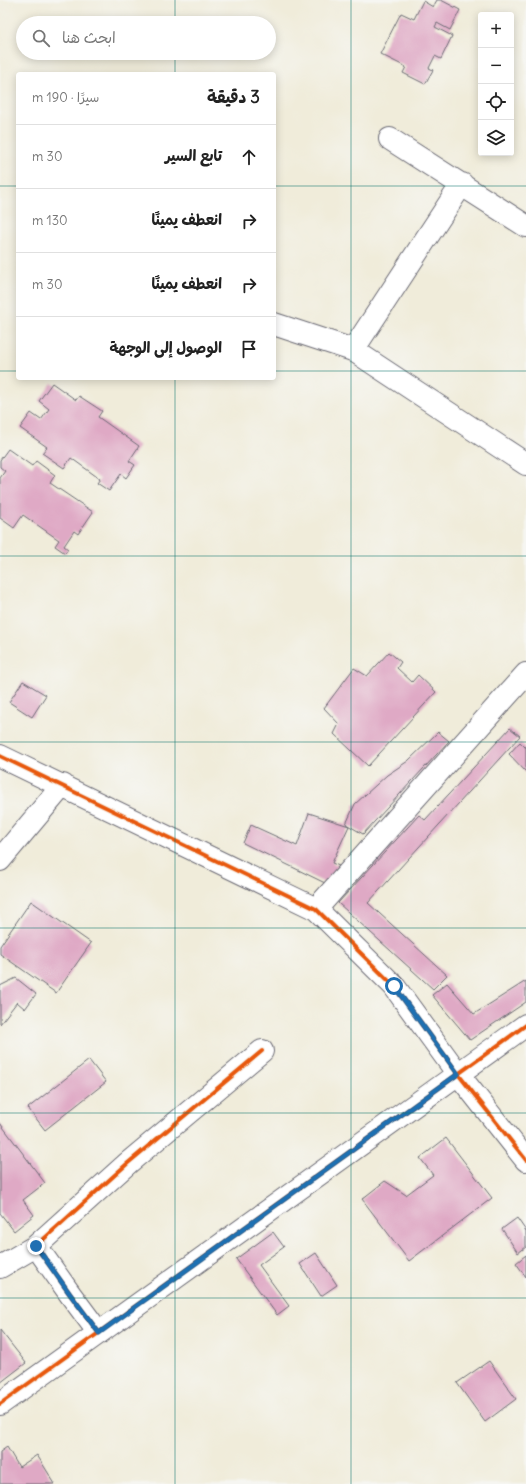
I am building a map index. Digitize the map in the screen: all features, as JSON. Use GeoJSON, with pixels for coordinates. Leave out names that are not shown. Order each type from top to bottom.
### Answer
{"type":"FeatureCollection","features":[{"type":"Feature","properties":{"kind":"street"},"geometry":{"type":"LineString","coordinates":[[390,139],[526,226]]}},
{"type":"Feature","properties":{"kind":"street"},"geometry":{"type":"LineString","coordinates":[[352,350],[462,184]]}},
{"type":"Feature","properties":{"kind":"street"},"geometry":{"type":"LineString","coordinates":[[276,325],[352,350],[526,464]]}},
{"type":"Feature","properties":{"kind":"street"},"geometry":{"type":"LineString","coordinates":[[316,909],[526,674]]}},
{"type":"Feature","properties":{"kind":"street"},"geometry":{"type":"LineString","coordinates":[[0,756],[63,785],[316,909],[394,986],[458,1074],[526,1160]]}},
{"type":"Feature","properties":{"kind":"street"},"geometry":{"type":"LineString","coordinates":[[0,860],[63,785]]}},
{"type":"Feature","properties":{"kind":"street"},"geometry":{"type":"LineString","coordinates":[[0,1404],[526,1025]]}},
{"type":"Feature","properties":{"kind":"street"},"geometry":{"type":"LineString","coordinates":[[0,1267],[36,1246],[128,1164],[262,1051]]}},
{"type":"Feature","properties":{"kind":"street"},"geometry":{"type":"LineString","coordinates":[[36,1246],[99,1333]]}},
{"type":"Feature","properties":{"kind":"building"},"geometry":{"type":"Polygon","coordinates":[[[437,0],[441,0],[460,10],[450,30],[437,23],[435,27],[452,36],[441,59],[435,56],[429,68],[433,70],[425,84],[403,73],[406,67],[380,54],[401,13],[414,19],[423,1],[433,7],[437,0]]]}},
{"type":"Feature","properties":{"kind":"building"},"geometry":{"type":"Polygon","coordinates":[[[52,383],[76,400],[79,396],[102,411],[98,417],[139,446],[129,461],[135,465],[126,478],[121,474],[109,491],[97,483],[100,479],[71,458],[64,468],[42,453],[47,447],[20,428],[31,413],[41,420],[49,409],[39,401],[52,383]]]}},
{"type":"Feature","properties":{"kind":"building"},"geometry":{"type":"Polygon","coordinates":[[[8,449],[32,466],[36,461],[55,475],[50,483],[93,512],[78,534],[74,531],[64,546],[68,549],[65,553],[55,546],[59,540],[23,515],[14,528],[0,518],[0,478],[5,471],[0,467],[0,460],[8,449]]]}},
{"type":"Feature","properties":{"kind":"building"},"geometry":{"type":"Polygon","coordinates":[[[389,652],[401,662],[397,668],[412,682],[418,675],[436,692],[368,766],[334,734],[339,724],[324,708],[354,668],[367,676],[389,652]]]}},
{"type":"Feature","properties":{"kind":"building"},"geometry":{"type":"Polygon","coordinates":[[[23,681],[46,695],[32,717],[9,702],[23,681]]]}},
{"type":"Feature","properties":{"kind":"building"},"geometry":{"type":"Polygon","coordinates":[[[510,728],[520,736],[368,903],[447,975],[433,989],[338,903],[419,815],[425,820],[510,728]]]}},
{"type":"Feature","properties":{"kind":"building"},"geometry":{"type":"Polygon","coordinates":[[[438,732],[449,741],[363,834],[346,824],[355,804],[387,775],[408,761],[438,732]]]}},
{"type":"Feature","properties":{"kind":"building"},"geometry":{"type":"Polygon","coordinates":[[[520,742],[526,748],[526,772],[509,754],[520,742]]]}},
{"type":"Feature","properties":{"kind":"building"},"geometry":{"type":"Polygon","coordinates":[[[309,813],[349,826],[332,863],[339,866],[325,883],[243,843],[251,825],[297,846],[309,813]]]}},
{"type":"Feature","properties":{"kind":"building"},"geometry":{"type":"Polygon","coordinates":[[[31,901],[91,943],[56,993],[0,954],[0,946],[31,901]]]}},
{"type":"Feature","properties":{"kind":"building"},"geometry":{"type":"Polygon","coordinates":[[[16,978],[36,994],[25,1009],[17,1002],[0,1024],[0,986],[16,978]]]}},
{"type":"Feature","properties":{"kind":"building"},"geometry":{"type":"Polygon","coordinates":[[[526,981],[526,1002],[470,1040],[432,995],[447,983],[474,1014],[526,981]]]}},
{"type":"Feature","properties":{"kind":"building"},"geometry":{"type":"Polygon","coordinates":[[[89,1060],[106,1082],[45,1130],[28,1108],[89,1060]]]}},
{"type":"Feature","properties":{"kind":"building"},"geometry":{"type":"Polygon","coordinates":[[[0,1123],[45,1183],[23,1200],[34,1215],[14,1231],[0,1213],[0,1123]]]}},
{"type":"Feature","properties":{"kind":"building"},"geometry":{"type":"Polygon","coordinates":[[[446,1138],[492,1198],[409,1261],[362,1199],[385,1181],[406,1195],[433,1175],[420,1158],[446,1138]]]}},
{"type":"Feature","properties":{"kind":"building"},"geometry":{"type":"Polygon","coordinates":[[[517,1218],[526,1231],[526,1247],[518,1253],[502,1229],[517,1218]]]}},
{"type":"Feature","properties":{"kind":"building"},"geometry":{"type":"Polygon","coordinates":[[[273,1232],[284,1247],[259,1265],[289,1306],[277,1315],[236,1259],[273,1232]]]}},
{"type":"Feature","properties":{"kind":"building"},"geometry":{"type":"Polygon","coordinates":[[[316,1253],[337,1285],[321,1296],[300,1264],[316,1253]]]}},
{"type":"Feature","properties":{"kind":"building"},"geometry":{"type":"Polygon","coordinates":[[[526,1255],[526,1277],[516,1263],[526,1255]]]}},
{"type":"Feature","properties":{"kind":"building"},"geometry":{"type":"Polygon","coordinates":[[[0,1330],[26,1363],[0,1383],[0,1330]]]}},
{"type":"Feature","properties":{"kind":"building"},"geometry":{"type":"Polygon","coordinates":[[[489,1361],[516,1399],[485,1422],[457,1383],[489,1361]]]}},
{"type":"Feature","properties":{"kind":"building"},"geometry":{"type":"Polygon","coordinates":[[[7,1447],[19,1467],[37,1455],[55,1484],[0,1484],[0,1452],[7,1447]]]}},
{"type":"Feature","properties":{"kind":"cycle path"},"geometry":{"type":"LineString","coordinates":[[0,756],[316,909],[394,986],[458,1074],[526,1160]]}},
{"type":"Feature","properties":{"kind":"cycle path"},"geometry":{"type":"LineString","coordinates":[[0,1404],[526,1025]]}},
{"type":"Feature","properties":{"kind":"cycle path"},"geometry":{"type":"LineString","coordinates":[[99,1333],[36,1246],[128,1163],[262,1051]]}},
{"type":"Feature","properties":{"kind":"route"},"geometry":{"type":"LineString","coordinates":[[36,1246],[99,1333],[458,1074],[394,986]]}}]}
